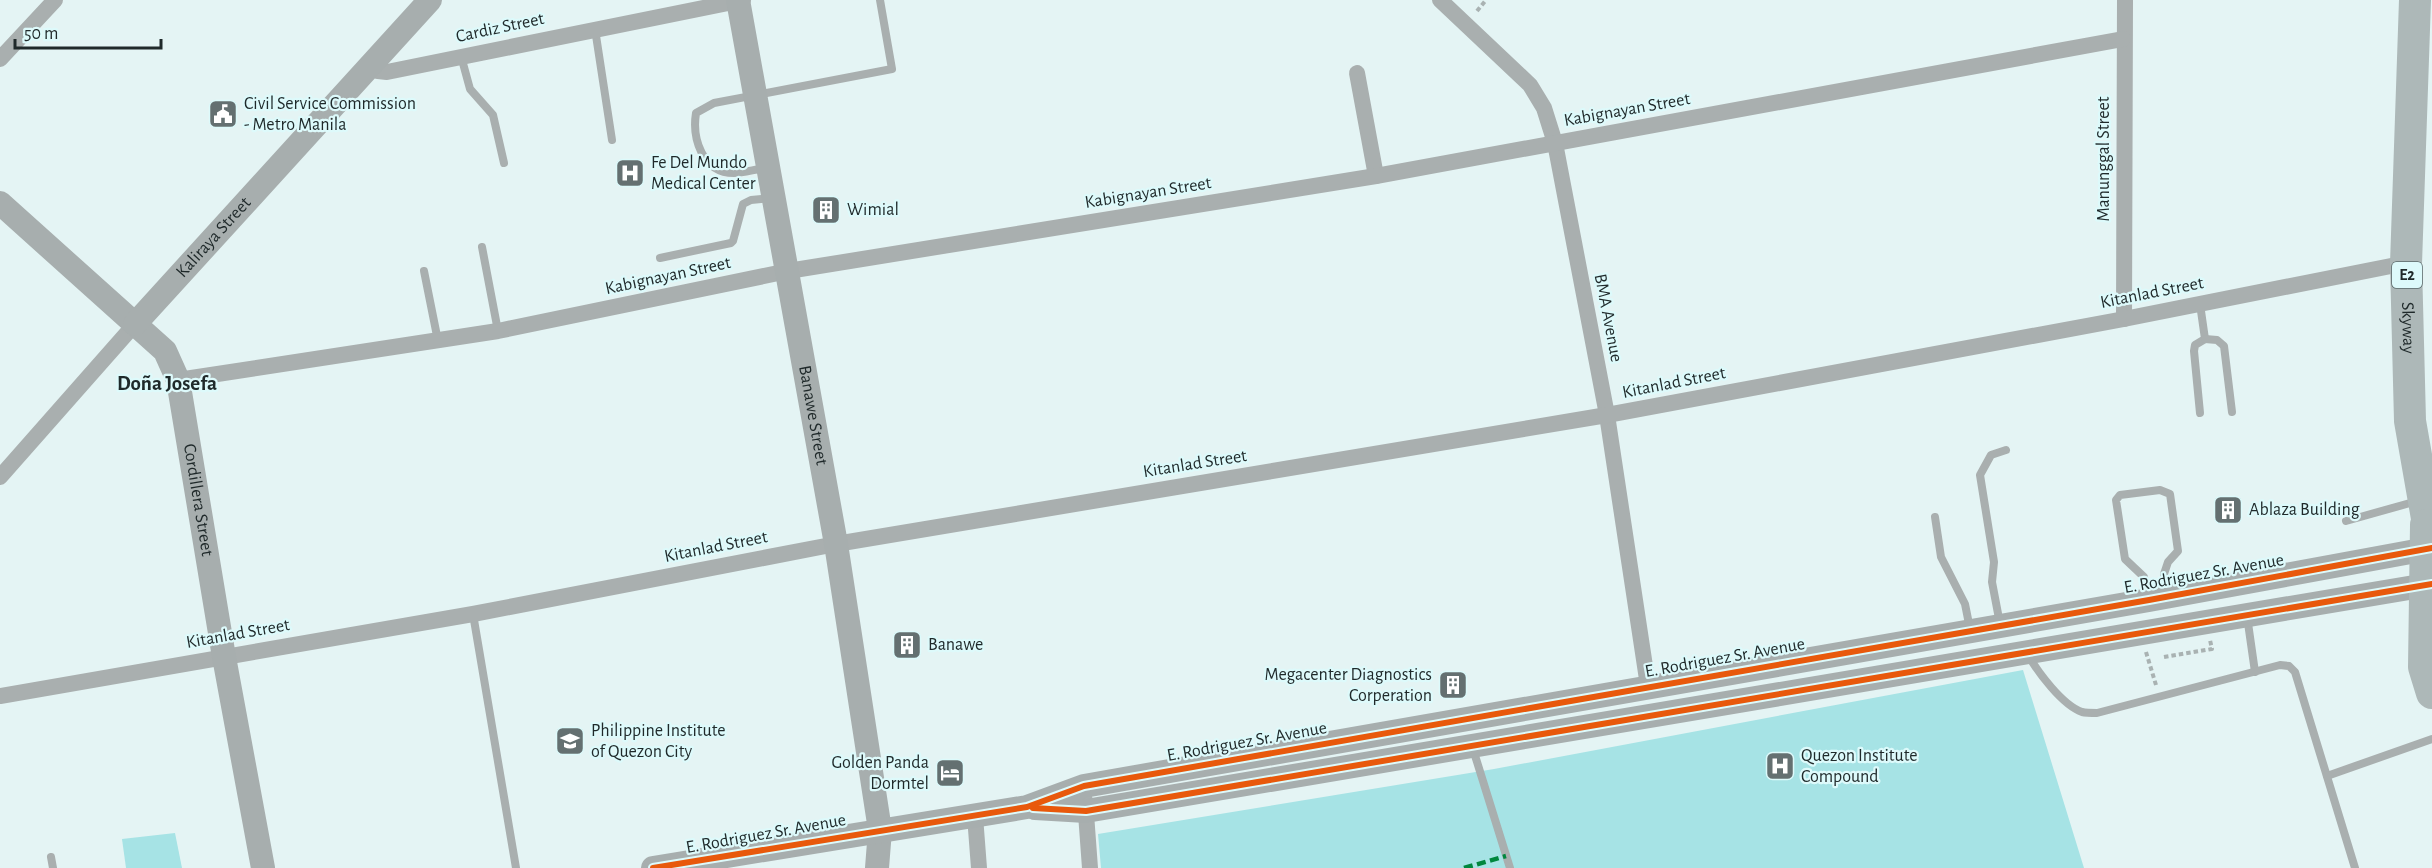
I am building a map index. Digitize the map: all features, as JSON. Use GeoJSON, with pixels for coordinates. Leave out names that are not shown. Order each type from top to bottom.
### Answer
{"type":"FeatureCollection","features":[{"type":"Feature","properties":{"kind":"highway","name":"Skyway"},"geometry":{"type":"LineString","coordinates":[[2415,0],[2406,264],[2410,421],[2425,529],[2424,667],[2432,693]]}},
{"type":"Feature","properties":{"kind":"main road","name":"Kaliraya Street"},"geometry":{"type":"LineString","coordinates":[[135,324],[430,0]]}},
{"type":"Feature","properties":{"kind":"main road","name":"Banawe Street"},"geometry":{"type":"LineString","coordinates":[[738,0],[836,544],[880,830],[877,868]]}},
{"type":"Feature","properties":{"kind":"main road","name":"Cordillera Street"},"geometry":{"type":"LineString","coordinates":[[0,203],[165,351],[178,380],[224,657],[263,868]]}},
{"type":"Feature","properties":{"kind":"main road","name":"E. Rodriguez Sr. Avenue"},"geometry":{"type":"LineString","coordinates":[[653,868],[748,860],[880,830],[1027,807],[1084,786],[2158,599],[2425,529]]}},
{"type":"Feature","properties":{"kind":"main road","name":"E. Rodriguez Sr. Avenue"},"geometry":{"type":"LineString","coordinates":[[1027,807],[1086,811],[2432,584]]}},
{"type":"Feature","properties":{"kind":"street"},"geometry":{"type":"LineString","coordinates":[[0,59],[55,0]]}},
{"type":"Feature","properties":{"kind":"street","name":"Cardiz Street"},"geometry":{"type":"LineString","coordinates":[[371,66],[378,71],[387,72],[595,28],[743,0]]}},
{"type":"Feature","properties":{"kind":"street","name":"BMA Avenue"},"geometry":{"type":"LineString","coordinates":[[1440,0],[1530,85],[1544,108],[1555,143],[1606,415],[1648,686]]}},
{"type":"Feature","properties":{"kind":"street","name":"Manunggal Street"},"geometry":{"type":"LineString","coordinates":[[2124,319],[2123,39],[2125,0]]}},
{"type":"Feature","properties":{"kind":"street","name":"Kabignayan Street"},"geometry":{"type":"LineString","coordinates":[[178,380],[498,331],[788,271],[1376,176],[2123,39]]}},
{"type":"Feature","properties":{"kind":"street"},"geometry":{"type":"LineString","coordinates":[[1357,73],[1376,176]]}},
{"type":"Feature","properties":{"kind":"street","name":"Kitanlad Street"},"geometry":{"type":"LineString","coordinates":[[0,696],[473,614],[836,544],[1606,415],[2124,319],[2396,265]]}},
{"type":"Feature","properties":{"kind":"street","name":"Kaliraya Street"},"geometry":{"type":"LineString","coordinates":[[0,477],[135,324]]}},
{"type":"Feature","properties":{"kind":"street"},"geometry":{"type":"LineString","coordinates":[[1084,786],[1090,868]]}},
{"type":"Feature","properties":{"kind":"street"},"geometry":{"type":"LineString","coordinates":[[975,816],[979,868]]}},
{"type":"Feature","properties":{"kind":"lane"},"geometry":{"type":"LineString","coordinates":[[767,168],[732,173],[709,165],[701,153],[694,128],[696,113],[714,103],[892,69],[880,0]]}},
{"type":"Feature","properties":{"kind":"lane"},"geometry":{"type":"LineString","coordinates":[[595,28],[612,140]]}},
{"type":"Feature","properties":{"kind":"lane"},"geometry":{"type":"LineString","coordinates":[[461,56],[470,89],[493,115],[504,163]]}},
{"type":"Feature","properties":{"kind":"lane"},"geometry":{"type":"LineString","coordinates":[[660,258],[730,243],[733,241],[743,204],[751,200],[773,198]]}},
{"type":"Feature","properties":{"kind":"lane"},"geometry":{"type":"LineString","coordinates":[[482,247],[498,331]]}},
{"type":"Feature","properties":{"kind":"lane"},"geometry":{"type":"LineString","coordinates":[[424,271],[438,341]]}},
{"type":"Feature","properties":{"kind":"lane"},"geometry":{"type":"LineString","coordinates":[[2200,304],[2205,339]]}},
{"type":"Feature","properties":{"kind":"lane"},"geometry":{"type":"LineString","coordinates":[[2200,413],[2194,351],[2195,345],[2205,339],[2217,340],[2224,346],[2232,412]]}},
{"type":"Feature","properties":{"kind":"lane"},"geometry":{"type":"LineString","coordinates":[[2000,625],[1992,582],[1994,562],[1980,475],[1991,455],[2006,450]]}},
{"type":"Feature","properties":{"kind":"lane"},"geometry":{"type":"LineString","coordinates":[[2160,490],[2170,494],[2178,551],[2168,562],[2158,599],[2144,577],[2125,559],[2116,506],[2116,500],[2120,495],[2160,490]]}},
{"type":"Feature","properties":{"kind":"lane"},"geometry":{"type":"LineString","coordinates":[[1935,517],[1941,557],[1965,604],[1971,630]]}},
{"type":"Feature","properties":{"kind":"lane"},"geometry":{"type":"LineString","coordinates":[[2346,521],[2425,529]]}},
{"type":"Feature","properties":{"kind":"lane"},"geometry":{"type":"LineString","coordinates":[[473,614],[516,868]]}},
{"type":"Feature","properties":{"kind":"lane"},"geometry":{"type":"LineString","coordinates":[[2247,616],[2255,672]]}},
{"type":"Feature","properties":{"kind":"lane"},"geometry":{"type":"LineString","coordinates":[[2026,653],[2042,677],[2071,706],[2082,711],[2097,713],[2280,665],[2289,666],[2295,672],[2355,868]]}},
{"type":"Feature","properties":{"kind":"lane"},"geometry":{"type":"LineString","coordinates":[[2326,776],[2432,739]]}},
{"type":"Feature","properties":{"kind":"lane"},"geometry":{"type":"LineString","coordinates":[[1472,746],[1510,868]]}},
{"type":"Feature","properties":{"kind":"lane"},"geometry":{"type":"LineString","coordinates":[[51,856],[53,868]]}},
{"type":"Feature","properties":{"kind":"path"},"geometry":{"type":"LineString","coordinates":[[2164,657],[2212,649]]}},
{"type":"Feature","properties":{"kind":"path"},"geometry":{"type":"LineString","coordinates":[[2145,651],[2154,679]]}},
{"type":"Feature","properties":{"kind":"shaded area","name":"Quezon Institute Compound"},"geometry":{"type":"Polygon","coordinates":[[[2023,670],[2084,868],[1101,868],[1098,834],[1494,769],[2023,670]]]}},
{"type":"Feature","properties":{"kind":"shaded area"},"geometry":{"type":"Polygon","coordinates":[[[175,833],[182,868],[126,868],[122,839],[175,833]]]}},
{"type":"Feature","properties":{"kind":"marked path"},"geometry":{"type":"LineString","coordinates":[[1464,868],[1506,856]]}},
{"type":"Feature","properties":{"kind":"cycle path"},"geometry":{"type":"LineString","coordinates":[[653,868],[1027,807],[1084,786],[2149,600],[2432,548]]}},
{"type":"Feature","properties":{"kind":"cycle path"},"geometry":{"type":"LineString","coordinates":[[1033,808],[1086,811],[2432,584]]}},
{"type":"Feature","properties":{"kind":"place","name":"Civil Service Commission - Metro Manila"},"geometry":{"type":"Point","coordinates":[223,114]}},
{"type":"Feature","properties":{"kind":"place","name":"Fe Del Mundo Medical Center"},"geometry":{"type":"Point","coordinates":[630,173]}},
{"type":"Feature","properties":{"kind":"place","name":"Wimial"},"geometry":{"type":"Point","coordinates":[826,210]}},
{"type":"Feature","properties":{"kind":"place","name":"Ablaza Building"},"geometry":{"type":"Point","coordinates":[2228,510]}},
{"type":"Feature","properties":{"kind":"place","name":"Banawe"},"geometry":{"type":"Point","coordinates":[907,645]}},
{"type":"Feature","properties":{"kind":"place","name":"Megacenter Diagnostics Corperation"},"geometry":{"type":"Point","coordinates":[1453,685]}},
{"type":"Feature","properties":{"kind":"place","name":"Philippine Institute of Quezon City"},"geometry":{"type":"Point","coordinates":[570,741]}},
{"type":"Feature","properties":{"kind":"place","name":"Quezon Institute Compound"},"geometry":{"type":"Point","coordinates":[1780,766]}},
{"type":"Feature","properties":{"kind":"place","name":"Golden Panda Dormtel"},"geometry":{"type":"Point","coordinates":[950,773]}},
{"type":"Feature","properties":{"kind":"district","name":"Doña Josefa"},"geometry":{"type":"Point","coordinates":[167,383]}}]}
